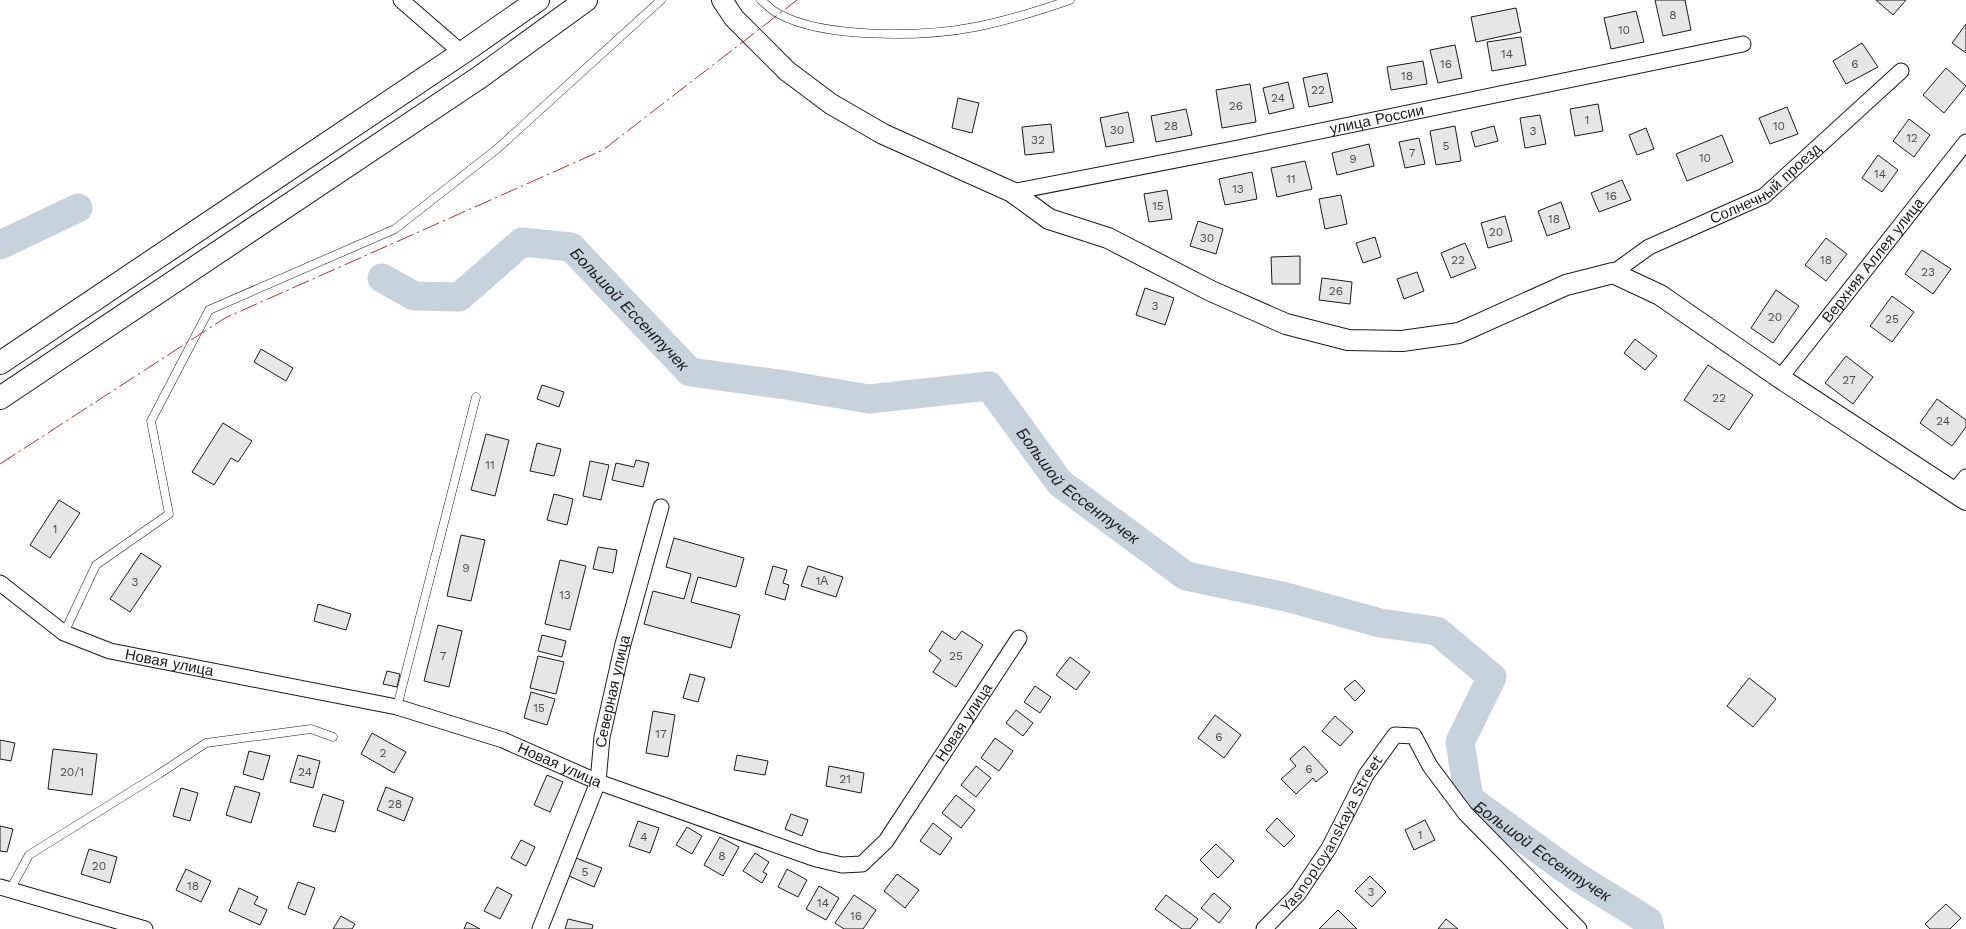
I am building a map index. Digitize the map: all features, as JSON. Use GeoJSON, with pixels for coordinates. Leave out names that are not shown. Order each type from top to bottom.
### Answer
{"type":"FeatureCollection","features":[{"type":"Feature","properties":{"kind":"main road"},"geometry":{"type":"LineString","coordinates":[[0,363],[538,0]]}},
{"type":"Feature","properties":{"kind":"main road"},"geometry":{"type":"LineString","coordinates":[[0,398],[480,77],[586,0]]}},
{"type":"Feature","properties":{"kind":"street"},"geometry":{"type":"LineString","coordinates":[[402,0],[462,53]]}},
{"type":"Feature","properties":{"kind":"street"},"geometry":{"type":"LineString","coordinates":[[722,0],[734,18],[787,72],[831,104],[882,134],[1012,192],[1049,219],[1108,238],[1211,291],[1286,324],[1348,340],[1402,341],[1459,333],[1566,285],[1613,273],[1660,295],[1780,378],[1962,489]]}},
{"type":"Feature","properties":{"kind":"street","name":"улица России"},"geometry":{"type":"LineString","coordinates":[[1012,192],[1238,148],[1743,44]]}},
{"type":"Feature","properties":{"kind":"street","name":"Солнечный проезд"},"geometry":{"type":"LineString","coordinates":[[1613,273],[1649,247],[1764,196],[1901,71]]}},
{"type":"Feature","properties":{"kind":"street","name":"Верхняя Аллея улица"},"geometry":{"type":"LineString","coordinates":[[1780,378],[1966,142]]}},
{"type":"Feature","properties":{"kind":"street","name":"Северная улица"},"geometry":{"type":"LineString","coordinates":[[540,929],[598,782],[602,737],[623,644],[661,507]]}},
{"type":"Feature","properties":{"kind":"street","name":"Новая улица"},"geometry":{"type":"LineString","coordinates":[[0,583],[64,633],[110,651],[397,707],[503,740],[598,782],[816,860],[842,865],[862,864],[886,841],[1019,638]]}},
{"type":"Feature","properties":{"kind":"street","name":"Yasnoployanskaya Street"},"geometry":{"type":"LineString","coordinates":[[1264,929],[1298,894],[1329,848],[1366,775],[1395,735],[1414,736],[1430,766],[1465,813],[1579,929]]}},
{"type":"Feature","properties":{"kind":"street"},"geometry":{"type":"LineString","coordinates":[[5,889],[145,929]]}},
{"type":"Feature","properties":{"kind":"lane"},"geometry":{"type":"LineString","coordinates":[[64,633],[96,566],[169,514],[151,421],[209,310],[395,229],[497,149],[661,0]]}},
{"type":"Feature","properties":{"kind":"lane"},"geometry":{"type":"LineString","coordinates":[[761,0],[778,14],[812,26],[884,33],[923,33],[973,28],[1028,15],[1070,0]]}},
{"type":"Feature","properties":{"kind":"lane"},"geometry":{"type":"LineString","coordinates":[[397,707],[476,397]]}},
{"type":"Feature","properties":{"kind":"lane"},"geometry":{"type":"LineString","coordinates":[[5,889],[29,855],[206,743],[311,729],[333,737]]}},
{"type":"Feature","properties":{"kind":"building"},"geometry":{"type":"Polygon","coordinates":[[[1655,0],[1685,0],[1691,30],[1663,36],[1655,0]]]}},
{"type":"Feature","properties":{"kind":"building"},"geometry":{"type":"Polygon","coordinates":[[[1876,0],[1906,0],[1893,15],[1876,0]]]}},
{"type":"Feature","properties":{"kind":"building"},"geometry":{"type":"Polygon","coordinates":[[[1516,8],[1521,32],[1476,42],[1471,17],[1516,8]]]}},
{"type":"Feature","properties":{"kind":"building"},"geometry":{"type":"Polygon","coordinates":[[[1636,11],[1644,42],[1611,49],[1604,18],[1636,11]]]}},
{"type":"Feature","properties":{"kind":"building"},"geometry":{"type":"Polygon","coordinates":[[[1966,24],[1966,53],[1952,43],[1966,24]]]}},
{"type":"Feature","properties":{"kind":"building"},"geometry":{"type":"Polygon","coordinates":[[[1521,37],[1526,65],[1492,71],[1487,42],[1521,37]]]}},
{"type":"Feature","properties":{"kind":"building"},"geometry":{"type":"Polygon","coordinates":[[[1862,43],[1878,67],[1846,84],[1833,61],[1862,43]]]}},
{"type":"Feature","properties":{"kind":"building"},"geometry":{"type":"Polygon","coordinates":[[[1455,45],[1462,78],[1438,83],[1430,50],[1455,45]]]}},
{"type":"Feature","properties":{"kind":"building"},"geometry":{"type":"Polygon","coordinates":[[[1423,61],[1427,84],[1391,90],[1387,67],[1423,61]]]}},
{"type":"Feature","properties":{"kind":"building"},"geometry":{"type":"Polygon","coordinates":[[[1946,68],[1966,86],[1944,113],[1923,95],[1946,68]]]}},
{"type":"Feature","properties":{"kind":"building"},"geometry":{"type":"Polygon","coordinates":[[[1327,73],[1333,102],[1309,107],[1303,78],[1327,73]]]}},
{"type":"Feature","properties":{"kind":"building"},"geometry":{"type":"Polygon","coordinates":[[[1288,82],[1294,108],[1269,114],[1263,88],[1288,82]]]}},
{"type":"Feature","properties":{"kind":"building"},"geometry":{"type":"Polygon","coordinates":[[[1250,84],[1256,122],[1222,128],[1216,90],[1250,84]]]}},
{"type":"Feature","properties":{"kind":"building"},"geometry":{"type":"Polygon","coordinates":[[[958,98],[979,103],[972,133],[952,128],[958,98]]]}},
{"type":"Feature","properties":{"kind":"building"},"geometry":{"type":"Polygon","coordinates":[[[1598,104],[1603,131],[1575,136],[1570,109],[1598,104]]]}},
{"type":"Feature","properties":{"kind":"building"},"geometry":{"type":"Polygon","coordinates":[[[1787,107],[1798,134],[1770,144],[1759,118],[1787,107]]]}},
{"type":"Feature","properties":{"kind":"building"},"geometry":{"type":"Polygon","coordinates":[[[1186,109],[1192,135],[1156,142],[1151,116],[1186,109]]]}},
{"type":"Feature","properties":{"kind":"building"},"geometry":{"type":"Polygon","coordinates":[[[1128,112],[1134,142],[1106,147],[1100,118],[1128,112]]]}},
{"type":"Feature","properties":{"kind":"building"},"geometry":{"type":"Polygon","coordinates":[[[1540,115],[1546,144],[1525,148],[1520,118],[1540,115]]]}},
{"type":"Feature","properties":{"kind":"building"},"geometry":{"type":"Polygon","coordinates":[[[1909,119],[1930,135],[1914,157],[1893,141],[1909,119]]]}},
{"type":"Feature","properties":{"kind":"building"},"geometry":{"type":"Polygon","coordinates":[[[1051,124],[1054,152],[1025,155],[1022,127],[1051,124]]]}},
{"type":"Feature","properties":{"kind":"building"},"geometry":{"type":"Polygon","coordinates":[[[1455,126],[1461,161],[1436,165],[1430,131],[1455,126]]]}},
{"type":"Feature","properties":{"kind":"building"},"geometry":{"type":"Polygon","coordinates":[[[1494,126],[1498,141],[1475,147],[1471,132],[1494,126]]]}},
{"type":"Feature","properties":{"kind":"building"},"geometry":{"type":"Polygon","coordinates":[[[1646,128],[1654,149],[1637,155],[1629,135],[1646,128]]]}},
{"type":"Feature","properties":{"kind":"building"},"geometry":{"type":"Polygon","coordinates":[[[1722,135],[1733,162],[1687,181],[1676,154],[1722,135]]]}},
{"type":"Feature","properties":{"kind":"building"},"geometry":{"type":"Polygon","coordinates":[[[1419,138],[1425,164],[1405,168],[1399,142],[1419,138]]]}},
{"type":"Feature","properties":{"kind":"building"},"geometry":{"type":"Polygon","coordinates":[[[1369,144],[1374,166],[1337,175],[1332,153],[1369,144]]]}},
{"type":"Feature","properties":{"kind":"building"},"geometry":{"type":"Polygon","coordinates":[[[1878,155],[1898,170],[1882,192],[1862,178],[1878,155]]]}},
{"type":"Feature","properties":{"kind":"building"},"geometry":{"type":"Polygon","coordinates":[[[1305,161],[1312,189],[1277,197],[1271,168],[1305,161]]]}},
{"type":"Feature","properties":{"kind":"building"},"geometry":{"type":"Polygon","coordinates":[[[1252,172],[1257,199],[1225,205],[1219,179],[1252,172]]]}},
{"type":"Feature","properties":{"kind":"building"},"geometry":{"type":"Polygon","coordinates":[[[1622,180],[1631,200],[1599,212],[1591,193],[1622,180]]]}},
{"type":"Feature","properties":{"kind":"building"},"geometry":{"type":"Polygon","coordinates":[[[1167,190],[1172,219],[1149,222],[1144,194],[1167,190]]]}},
{"type":"Feature","properties":{"kind":"building"},"geometry":{"type":"Polygon","coordinates":[[[1341,195],[1347,224],[1325,229],[1319,199],[1341,195]]]}},
{"type":"Feature","properties":{"kind":"building"},"geometry":{"type":"Polygon","coordinates":[[[1561,202],[1570,228],[1547,236],[1538,211],[1561,202]]]}},
{"type":"Feature","properties":{"kind":"building"},"geometry":{"type":"Polygon","coordinates":[[[1505,216],[1512,241],[1488,248],[1481,223],[1505,216]]]}},
{"type":"Feature","properties":{"kind":"building"},"geometry":{"type":"Polygon","coordinates":[[[1198,221],[1223,229],[1216,254],[1190,246],[1198,221]]]}},
{"type":"Feature","properties":{"kind":"building"},"geometry":{"type":"Polygon","coordinates":[[[1375,237],[1381,257],[1363,263],[1356,243],[1375,237]]]}},
{"type":"Feature","properties":{"kind":"building"},"geometry":{"type":"Polygon","coordinates":[[[1826,238],[1847,254],[1826,281],[1805,265],[1826,238]]]}},
{"type":"Feature","properties":{"kind":"building"},"geometry":{"type":"Polygon","coordinates":[[[1465,243],[1476,268],[1451,278],[1441,253],[1465,243]]]}},
{"type":"Feature","properties":{"kind":"building"},"geometry":{"type":"Polygon","coordinates":[[[1922,250],[1951,269],[1933,294],[1905,274],[1922,250]]]}},
{"type":"Feature","properties":{"kind":"building"},"geometry":{"type":"Polygon","coordinates":[[[1300,256],[1300,284],[1272,284],[1271,257],[1300,256]]]}},
{"type":"Feature","properties":{"kind":"building"},"geometry":{"type":"Polygon","coordinates":[[[1417,272],[1424,291],[1404,299],[1397,279],[1417,272]]]}},
{"type":"Feature","properties":{"kind":"building"},"geometry":{"type":"Polygon","coordinates":[[[1322,278],[1352,282],[1350,304],[1319,300],[1322,278]]]}},
{"type":"Feature","properties":{"kind":"building"},"geometry":{"type":"Polygon","coordinates":[[[1145,288],[1174,298],[1165,325],[1136,315],[1145,288]]]}},
{"type":"Feature","properties":{"kind":"building"},"geometry":{"type":"Polygon","coordinates":[[[1776,290],[1799,306],[1773,343],[1751,328],[1776,290]]]}},
{"type":"Feature","properties":{"kind":"building"},"geometry":{"type":"Polygon","coordinates":[[[1892,296],[1914,312],[1892,342],[1870,326],[1892,296]]]}},
{"type":"Feature","properties":{"kind":"building"},"geometry":{"type":"Polygon","coordinates":[[[1635,339],[1657,356],[1645,370],[1624,353],[1635,339]]]}},
{"type":"Feature","properties":{"kind":"building"},"geometry":{"type":"Polygon","coordinates":[[[261,349],[293,368],[286,381],[254,362],[261,349]]]}},
{"type":"Feature","properties":{"kind":"building"},"geometry":{"type":"Polygon","coordinates":[[[1846,356],[1873,377],[1853,404],[1825,383],[1846,356]]]}},
{"type":"Feature","properties":{"kind":"building"},"geometry":{"type":"Polygon","coordinates":[[[1708,365],[1753,395],[1729,430],[1684,400],[1708,365]]]}},
{"type":"Feature","properties":{"kind":"building"},"geometry":{"type":"Polygon","coordinates":[[[542,385],[564,392],[559,407],[537,399],[542,385]]]}},
{"type":"Feature","properties":{"kind":"building"},"geometry":{"type":"Polygon","coordinates":[[[1937,399],[1966,420],[1966,427],[1952,446],[1920,423],[1937,399]]]}},
{"type":"Feature","properties":{"kind":"building"},"geometry":{"type":"Polygon","coordinates":[[[223,423],[252,441],[238,462],[231,458],[214,485],[192,472],[223,423]]]}},
{"type":"Feature","properties":{"kind":"building"},"geometry":{"type":"Polygon","coordinates":[[[486,434],[509,440],[495,496],[471,490],[486,434]]]}},
{"type":"Feature","properties":{"kind":"building"},"geometry":{"type":"Polygon","coordinates":[[[537,443],[561,449],[554,476],[530,471],[537,443]]]}},
{"type":"Feature","properties":{"kind":"building"},"geometry":{"type":"Polygon","coordinates":[[[636,460],[649,463],[643,487],[612,480],[616,463],[634,467],[636,460]]]}},
{"type":"Feature","properties":{"kind":"building"},"geometry":{"type":"Polygon","coordinates":[[[590,461],[609,465],[601,500],[583,496],[590,461]]]}},
{"type":"Feature","properties":{"kind":"building"},"geometry":{"type":"Polygon","coordinates":[[[554,494],[573,499],[567,525],[547,520],[554,494]]]}},
{"type":"Feature","properties":{"kind":"building"},"geometry":{"type":"Polygon","coordinates":[[[59,500],[80,513],[50,558],[30,545],[59,500]]]}},
{"type":"Feature","properties":{"kind":"building"},"geometry":{"type":"Polygon","coordinates":[[[461,535],[485,540],[471,601],[447,596],[461,535]]]}},
{"type":"Feature","properties":{"kind":"building"},"geometry":{"type":"Polygon","coordinates":[[[674,538],[744,558],[736,587],[698,577],[691,602],[740,615],[731,648],[644,624],[653,591],[684,599],[691,574],[666,567],[674,538]]]}},
{"type":"Feature","properties":{"kind":"building"},"geometry":{"type":"Polygon","coordinates":[[[598,547],[617,550],[613,573],[593,569],[598,547]]]}},
{"type":"Feature","properties":{"kind":"building"},"geometry":{"type":"Polygon","coordinates":[[[141,553],[161,566],[130,612],[110,599],[141,553]]]}},
{"type":"Feature","properties":{"kind":"building"},"geometry":{"type":"Polygon","coordinates":[[[560,560],[586,566],[570,630],[545,624],[560,560]]]}},
{"type":"Feature","properties":{"kind":"building"},"geometry":{"type":"Polygon","coordinates":[[[773,566],[787,570],[783,583],[789,585],[785,600],[765,594],[773,566]]]}},
{"type":"Feature","properties":{"kind":"building"},"geometry":{"type":"Polygon","coordinates":[[[808,566],[843,577],[836,597],[801,586],[808,566]]]}},
{"type":"Feature","properties":{"kind":"building"},"geometry":{"type":"Polygon","coordinates":[[[318,604],[351,614],[346,630],[314,621],[318,604]]]}},
{"type":"Feature","properties":{"kind":"building"},"geometry":{"type":"Polygon","coordinates":[[[438,625],[462,631],[449,687],[424,681],[438,625]]]}},
{"type":"Feature","properties":{"kind":"building"},"geometry":{"type":"Polygon","coordinates":[[[942,631],[955,640],[962,631],[983,645],[956,687],[933,672],[941,660],[929,651],[942,631]]]}},
{"type":"Feature","properties":{"kind":"building"},"geometry":{"type":"Polygon","coordinates":[[[542,635],[566,641],[562,657],[538,651],[542,635]]]}},
{"type":"Feature","properties":{"kind":"building"},"geometry":{"type":"Polygon","coordinates":[[[538,656],[564,662],[556,694],[530,688],[538,656]]]}},
{"type":"Feature","properties":{"kind":"building"},"geometry":{"type":"Polygon","coordinates":[[[1070,657],[1090,672],[1076,690],[1056,675],[1070,657]]]}},
{"type":"Feature","properties":{"kind":"building"},"geometry":{"type":"Polygon","coordinates":[[[387,671],[400,674],[397,687],[383,684],[387,671]]]}},
{"type":"Feature","properties":{"kind":"building"},"geometry":{"type":"Polygon","coordinates":[[[690,674],[705,678],[698,702],[683,698],[690,674]]]}},
{"type":"Feature","properties":{"kind":"building"},"geometry":{"type":"Polygon","coordinates":[[[1749,678],[1776,699],[1753,727],[1727,706],[1749,678]]]}},
{"type":"Feature","properties":{"kind":"building"},"geometry":{"type":"Polygon","coordinates":[[[1355,680],[1365,691],[1355,701],[1344,689],[1355,680]]]}},
{"type":"Feature","properties":{"kind":"building"},"geometry":{"type":"Polygon","coordinates":[[[1035,686],[1051,697],[1040,713],[1024,702],[1035,686]]]}},
{"type":"Feature","properties":{"kind":"building"},"geometry":{"type":"Polygon","coordinates":[[[531,692],[555,699],[547,725],[524,718],[531,692]]]}},
{"type":"Feature","properties":{"kind":"building"},"geometry":{"type":"Polygon","coordinates":[[[1016,710],[1033,723],[1023,736],[1006,723],[1016,710]]]}},
{"type":"Feature","properties":{"kind":"building"},"geometry":{"type":"Polygon","coordinates":[[[653,711],[675,715],[668,757],[646,753],[653,711]]]}},
{"type":"Feature","properties":{"kind":"building"},"geometry":{"type":"Polygon","coordinates":[[[1215,715],[1241,735],[1224,758],[1198,738],[1215,715]]]}},
{"type":"Feature","properties":{"kind":"building"},"geometry":{"type":"Polygon","coordinates":[[[1335,716],[1353,732],[1340,746],[1322,731],[1335,716]]]}},
{"type":"Feature","properties":{"kind":"building"},"geometry":{"type":"Polygon","coordinates":[[[372,733],[406,752],[394,773],[361,754],[372,733]]]}},
{"type":"Feature","properties":{"kind":"building"},"geometry":{"type":"Polygon","coordinates":[[[995,738],[1013,751],[999,771],[981,758],[995,738]]]}},
{"type":"Feature","properties":{"kind":"building"},"geometry":{"type":"Polygon","coordinates":[[[0,740],[15,743],[11,761],[0,759],[0,740]]]}},
{"type":"Feature","properties":{"kind":"building"},"geometry":{"type":"Polygon","coordinates":[[[1304,746],[1328,772],[1316,782],[1313,778],[1296,794],[1281,779],[1296,766],[1290,759],[1304,746]]]}},
{"type":"Feature","properties":{"kind":"building"},"geometry":{"type":"Polygon","coordinates":[[[53,749],[97,754],[92,795],[48,789],[53,749]]]}},
{"type":"Feature","properties":{"kind":"building"},"geometry":{"type":"Polygon","coordinates":[[[249,751],[270,756],[263,780],[243,774],[249,751]]]}},
{"type":"Feature","properties":{"kind":"building"},"geometry":{"type":"Polygon","coordinates":[[[298,755],[320,761],[313,788],[290,782],[298,755]]]}},
{"type":"Feature","properties":{"kind":"building"},"geometry":{"type":"Polygon","coordinates":[[[737,755],[768,761],[765,775],[734,770],[737,755]]]}},
{"type":"Feature","properties":{"kind":"building"},"geometry":{"type":"Polygon","coordinates":[[[829,766],[864,773],[861,793],[826,786],[829,766]]]}},
{"type":"Feature","properties":{"kind":"building"},"geometry":{"type":"Polygon","coordinates":[[[976,766],[991,778],[976,797],[961,785],[976,766]]]}},
{"type":"Feature","properties":{"kind":"building"},"geometry":{"type":"Polygon","coordinates":[[[547,775],[563,782],[550,812],[534,805],[547,775]]]}},
{"type":"Feature","properties":{"kind":"building"},"geometry":{"type":"Polygon","coordinates":[[[235,786],[260,793],[251,823],[226,815],[235,786]]]}},
{"type":"Feature","properties":{"kind":"building"},"geometry":{"type":"Polygon","coordinates":[[[386,787],[413,798],[404,821],[377,810],[386,787]]]}},
{"type":"Feature","properties":{"kind":"building"},"geometry":{"type":"Polygon","coordinates":[[[181,788],[198,793],[190,821],[173,816],[181,788]]]}},
{"type":"Feature","properties":{"kind":"building"},"geometry":{"type":"Polygon","coordinates":[[[323,794],[344,801],[335,832],[313,826],[323,794]]]}},
{"type":"Feature","properties":{"kind":"building"},"geometry":{"type":"Polygon","coordinates":[[[956,795],[975,810],[961,828],[942,813],[956,795]]]}},
{"type":"Feature","properties":{"kind":"building"},"geometry":{"type":"Polygon","coordinates":[[[791,814],[808,820],[802,836],[785,829],[791,814]]]}},
{"type":"Feature","properties":{"kind":"building"},"geometry":{"type":"Polygon","coordinates":[[[1277,818],[1295,836],[1284,847],[1266,830],[1277,818]]]}},
{"type":"Feature","properties":{"kind":"building"},"geometry":{"type":"Polygon","coordinates":[[[1425,820],[1435,840],[1414,850],[1405,830],[1425,820]]]}},
{"type":"Feature","properties":{"kind":"building"},"geometry":{"type":"Polygon","coordinates":[[[638,821],[659,828],[650,853],[629,846],[638,821]]]}},
{"type":"Feature","properties":{"kind":"building"},"geometry":{"type":"Polygon","coordinates":[[[933,823],[952,838],[940,855],[920,841],[933,823]]]}},
{"type":"Feature","properties":{"kind":"building"},"geometry":{"type":"Polygon","coordinates":[[[0,826],[13,829],[7,852],[0,851],[0,826]]]}},
{"type":"Feature","properties":{"kind":"building"},"geometry":{"type":"Polygon","coordinates":[[[687,827],[702,836],[692,854],[676,845],[687,827]]]}},
{"type":"Feature","properties":{"kind":"building"},"geometry":{"type":"Polygon","coordinates":[[[720,837],[739,847],[723,876],[704,865],[720,837]]]}},
{"type":"Feature","properties":{"kind":"building"},"geometry":{"type":"Polygon","coordinates":[[[521,840],[535,847],[526,866],[511,858],[521,840]]]}},
{"type":"Feature","properties":{"kind":"building"},"geometry":{"type":"Polygon","coordinates":[[[1216,844],[1234,861],[1218,878],[1200,860],[1216,844]]]}},
{"type":"Feature","properties":{"kind":"building"},"geometry":{"type":"Polygon","coordinates":[[[89,849],[117,857],[110,883],[81,874],[89,849]]]}},
{"type":"Feature","properties":{"kind":"building"},"geometry":{"type":"Polygon","coordinates":[[[755,853],[769,862],[763,872],[767,874],[762,883],[743,871],[755,853]]]}},
{"type":"Feature","properties":{"kind":"building"},"geometry":{"type":"Polygon","coordinates":[[[576,858],[602,868],[594,887],[569,876],[576,858]]]}},
{"type":"Feature","properties":{"kind":"building"},"geometry":{"type":"Polygon","coordinates":[[[186,869],[211,881],[201,902],[176,890],[186,869]]]}},
{"type":"Feature","properties":{"kind":"building"},"geometry":{"type":"Polygon","coordinates":[[[787,869],[807,880],[798,897],[778,887],[787,869]]]}},
{"type":"Feature","properties":{"kind":"building"},"geometry":{"type":"Polygon","coordinates":[[[897,874],[919,890],[905,908],[884,891],[897,874]]]}},
{"type":"Feature","properties":{"kind":"building"},"geometry":{"type":"Polygon","coordinates":[[[1370,876],[1386,892],[1372,907],[1355,891],[1370,876]]]}},
{"type":"Feature","properties":{"kind":"building"},"geometry":{"type":"Polygon","coordinates":[[[298,882],[315,888],[305,915],[288,908],[298,882]]]}},
{"type":"Feature","properties":{"kind":"building"},"geometry":{"type":"Polygon","coordinates":[[[819,886],[839,898],[826,920],[806,909],[819,886]]]}},
{"type":"Feature","properties":{"kind":"building"},"geometry":{"type":"Polygon","coordinates":[[[497,887],[512,895],[500,919],[484,911],[497,887]]]}},
{"type":"Feature","properties":{"kind":"building"},"geometry":{"type":"Polygon","coordinates":[[[239,888],[258,897],[254,904],[267,910],[260,925],[229,911],[239,888]]]}},
{"type":"Feature","properties":{"kind":"building"},"geometry":{"type":"Polygon","coordinates":[[[1214,893],[1231,908],[1219,923],[1201,908],[1214,893]]]}},
{"type":"Feature","properties":{"kind":"building"},"geometry":{"type":"Polygon","coordinates":[[[854,895],[876,910],[863,929],[844,929],[835,923],[854,895]]]}},
{"type":"Feature","properties":{"kind":"building"},"geometry":{"type":"Polygon","coordinates":[[[1166,895],[1198,919],[1190,929],[1182,929],[1155,909],[1166,895]]]}},
{"type":"Feature","properties":{"kind":"building"},"geometry":{"type":"Polygon","coordinates":[[[1946,904],[1961,918],[1950,929],[1930,929],[1925,924],[1946,904]]]}},
{"type":"Feature","properties":{"kind":"building"},"geometry":{"type":"Polygon","coordinates":[[[1338,910],[1357,929],[1319,929],[1338,910]]]}},
{"type":"Feature","properties":{"kind":"building"},"geometry":{"type":"Polygon","coordinates":[[[341,916],[355,924],[352,929],[333,929],[341,916]]]}},
{"type":"Feature","properties":{"kind":"building"},"geometry":{"type":"Polygon","coordinates":[[[568,919],[593,925],[592,929],[565,929],[568,919]]]}},
{"type":"Feature","properties":{"kind":"building"},"geometry":{"type":"Polygon","coordinates":[[[1446,919],[1458,929],[1438,929],[1446,919]]]}},
{"type":"Feature","properties":{"kind":"building"},"geometry":{"type":"Polygon","coordinates":[[[467,922],[480,929],[464,929],[467,922]]]}},
{"type":"Feature","properties":{"kind":"waterway","name":"Большой Ессентучек"},"geometry":{"type":"LineString","coordinates":[[0,245],[78,208]]}},
{"type":"Feature","properties":{"kind":"waterway","name":"Большой Ессентучек"},"geometry":{"type":"LineString","coordinates":[[382,278],[414,296],[459,297],[522,242],[571,247],[690,372],[869,399],[989,386],[1060,483],[1186,576],[1286,597],[1380,623],[1437,631],[1492,677],[1460,742],[1469,799],[1574,875],[1648,921],[1650,929]]}},
{"type":"Feature","properties":{"kind":"power"},"geometry":{"type":"LineString","coordinates":[[0,464],[225,318],[603,150],[797,0]]}}]}
